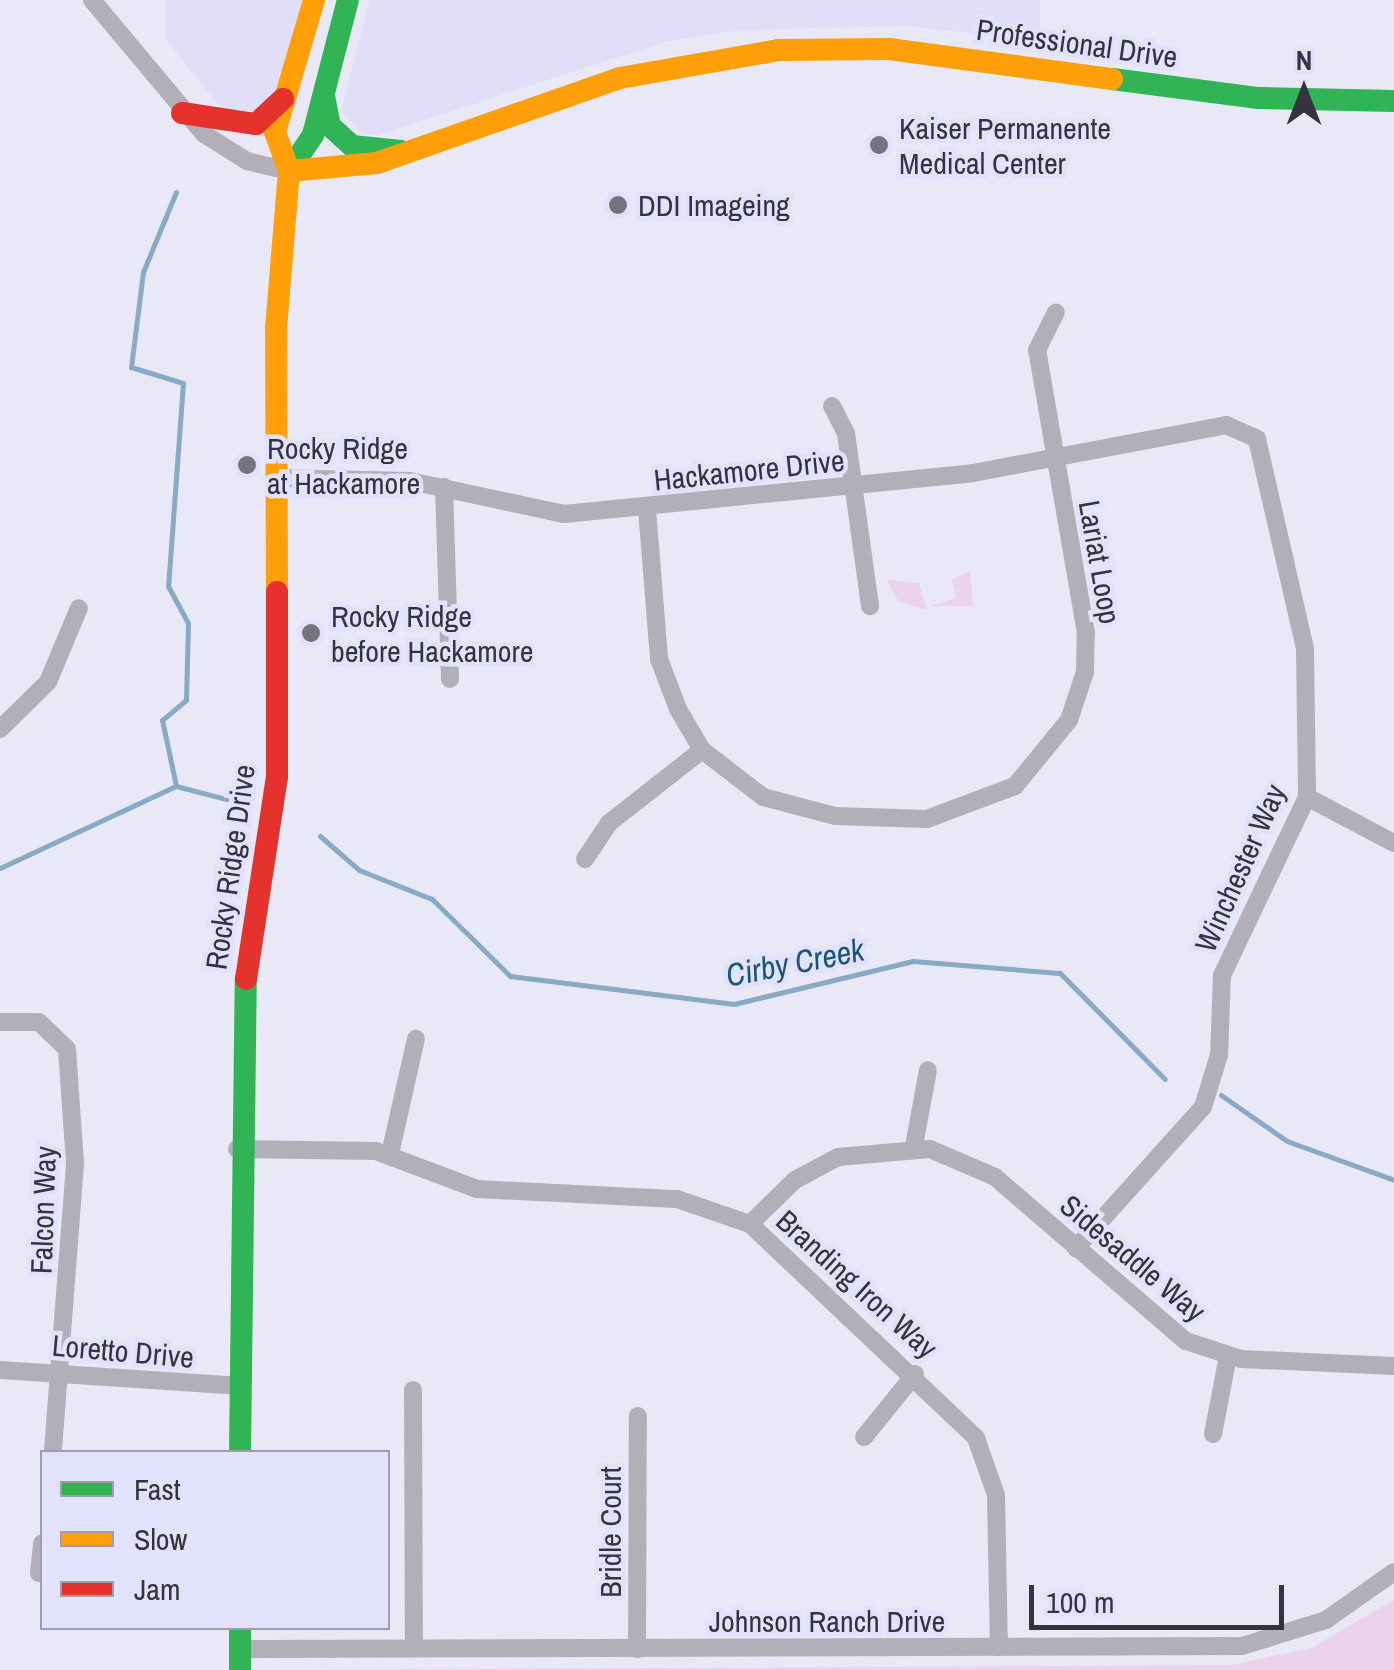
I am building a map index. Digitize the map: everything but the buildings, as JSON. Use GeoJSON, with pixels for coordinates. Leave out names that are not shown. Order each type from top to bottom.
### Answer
{"type":"FeatureCollection","features":[{"type":"Feature","properties":{"kind":"main road","name":"Rocky Ridge Drive"},"geometry":{"type":"LineString","coordinates":[[240,1450],[237,1148],[243,979],[277,777],[276,478],[289,170],[275,132],[314,0]]}},
{"type":"Feature","properties":{"kind":"main road","name":"Rocky Ridge Drive"},"geometry":{"type":"LineString","coordinates":[[289,170],[312,135],[348,0]]}},
{"type":"Feature","properties":{"kind":"main road","name":"Professional Drive"},"geometry":{"type":"LineString","coordinates":[[289,170],[357,168],[620,78],[778,50],[889,49],[1278,100],[1394,101]]}},
{"type":"Feature","properties":{"kind":"main road"},"geometry":{"type":"LineString","coordinates":[[323,89],[330,126],[352,146],[411,152]]}},
{"type":"Feature","properties":{"kind":"main road"},"geometry":{"type":"LineString","coordinates":[[182,113],[256,124],[286,95]]}},
{"type":"Feature","properties":{"kind":"street"},"geometry":{"type":"LineString","coordinates":[[92,0],[182,113],[222,147],[289,170]]}},
{"type":"Feature","properties":{"kind":"street","name":"Lariat Loop"},"geometry":{"type":"LineString","coordinates":[[647,509],[659,659],[702,750],[763,798],[834,816],[927,819],[1015,786],[1069,720],[1084,672],[1086,633],[1036,350],[1056,312]]}},
{"type":"Feature","properties":{"kind":"street"},"geometry":{"type":"LineString","coordinates":[[832,406],[854,486],[870,606]]}},
{"type":"Feature","properties":{"kind":"street","name":"Hackamore Drive"},"geometry":{"type":"LineString","coordinates":[[276,478],[444,487],[564,514],[854,486],[1226,425]]}},
{"type":"Feature","properties":{"kind":"street","name":"Winchester Way"},"geometry":{"type":"LineString","coordinates":[[1076,1248],[1203,1107],[1219,1055],[1222,975],[1307,798],[1305,648],[1257,438],[1226,425]]}},
{"type":"Feature","properties":{"kind":"street"},"geometry":{"type":"LineString","coordinates":[[444,487],[450,679]]}},
{"type":"Feature","properties":{"kind":"street"},"geometry":{"type":"LineString","coordinates":[[0,729],[48,682],[80,608]]}},
{"type":"Feature","properties":{"kind":"street"},"geometry":{"type":"LineString","coordinates":[[585,859],[609,824],[702,750]]}},
{"type":"Feature","properties":{"kind":"street"},"geometry":{"type":"LineString","coordinates":[[1307,798],[1394,843]]}},
{"type":"Feature","properties":{"kind":"street","name":"Falcon Way"},"geometry":{"type":"LineString","coordinates":[[0,1022],[39,1022],[67,1049],[74,1164],[63,1372],[53,1450]]}},
{"type":"Feature","properties":{"kind":"street"},"geometry":{"type":"LineString","coordinates":[[390,1154],[416,1039]]}},
{"type":"Feature","properties":{"kind":"street"},"geometry":{"type":"LineString","coordinates":[[750,1224],[824,1163],[914,1146],[928,1070]]}},
{"type":"Feature","properties":{"kind":"street","name":"Sidesaddle Way"},"geometry":{"type":"LineString","coordinates":[[914,1146],[995,1176],[1173,1334],[1228,1356],[1394,1366]]}},
{"type":"Feature","properties":{"kind":"street","name":"Branding Iron Way"},"geometry":{"type":"LineString","coordinates":[[237,1148],[390,1154],[477,1189],[677,1199],[750,1224],[966,1424],[989,1468],[999,1648]]}},
{"type":"Feature","properties":{"kind":"street"},"geometry":{"type":"LineString","coordinates":[[1213,1434],[1228,1356]]}},
{"type":"Feature","properties":{"kind":"street","name":"Loretto Drive"},"geometry":{"type":"LineString","coordinates":[[0,1370],[241,1386]]}},
{"type":"Feature","properties":{"kind":"street"},"geometry":{"type":"LineString","coordinates":[[864,1436],[915,1374]]}},
{"type":"Feature","properties":{"kind":"street"},"geometry":{"type":"LineString","coordinates":[[413,1390],[414,1648]]}},
{"type":"Feature","properties":{"kind":"street","name":"Bridle Court"},"geometry":{"type":"LineString","coordinates":[[637,1648],[638,1416]]}},
{"type":"Feature","properties":{"kind":"street"},"geometry":{"type":"LineString","coordinates":[[39,1574],[40,1564]]}},
{"type":"Feature","properties":{"kind":"street","name":"Johnson Ranch Drive"},"geometry":{"type":"LineString","coordinates":[[240,1649],[999,1648],[1272,1640],[1338,1613],[1394,1572]]}},
{"type":"Feature","properties":{"kind":"shaded area"},"geometry":{"type":"Polygon","coordinates":[[[165,0],[306,0],[280,89],[261,111],[221,109],[165,38],[165,0]]]}},
{"type":"Feature","properties":{"kind":"shaded area"},"geometry":{"type":"Polygon","coordinates":[[[370,0],[1040,0],[1040,41],[907,26],[740,30],[665,42],[378,135],[361,133],[341,111],[370,0]]]}},
{"type":"Feature","properties":{"kind":"shaded area"},"geometry":{"type":"Polygon","coordinates":[[[970,571],[973,606],[930,606],[956,598],[952,579],[970,571]]]}},
{"type":"Feature","properties":{"kind":"shaded area"},"geometry":{"type":"Polygon","coordinates":[[[887,580],[919,583],[927,610],[898,601],[887,580]]]}},
{"type":"Feature","properties":{"kind":"shaded area"},"geometry":{"type":"Polygon","coordinates":[[[1394,1600],[1394,1670],[285,1670],[1231,1665],[1311,1648],[1394,1600]]]}},
{"type":"Feature","properties":{"kind":"waterway"},"geometry":{"type":"LineString","coordinates":[[176,192],[143,272],[131,367],[183,383],[168,586],[188,623],[186,700],[162,720],[176,786]]}},
{"type":"Feature","properties":{"kind":"waterway","name":"Cirby Creek"},"geometry":{"type":"LineString","coordinates":[[0,868],[176,786],[226,799]]}},
{"type":"Feature","properties":{"kind":"waterway","name":"Cirby Creek"},"geometry":{"type":"LineString","coordinates":[[320,836],[359,870],[432,899],[510,976],[734,1004],[913,961],[1060,973],[1165,1079]]}},
{"type":"Feature","properties":{"kind":"waterway","name":"Cirby Creek"},"geometry":{"type":"LineString","coordinates":[[1221,1095],[1287,1141],[1394,1180]]}},
{"type":"Feature","properties":{"kind":"traffic: fast"},"geometry":{"type":"LineString","coordinates":[[289,171],[313,135],[348,0]]}},
{"type":"Feature","properties":{"kind":"traffic: fast"},"geometry":{"type":"LineString","coordinates":[[1112,79],[1259,98],[1394,101]]}},
{"type":"Feature","properties":{"kind":"traffic: fast"},"geometry":{"type":"LineString","coordinates":[[324,96],[330,126],[352,146],[401,151]]}},
{"type":"Feature","properties":{"kind":"traffic: fast"},"geometry":{"type":"LineString","coordinates":[[240,1450],[246,979]]}},
{"type":"Feature","properties":{"kind":"traffic: fast"},"geometry":{"type":"LineString","coordinates":[[240,1630],[240,1670]]}},
{"type":"Feature","properties":{"kind":"traffic: slow"},"geometry":{"type":"LineString","coordinates":[[277,592],[276,329],[289,171],[275,132],[314,0]]}},
{"type":"Feature","properties":{"kind":"traffic: slow"},"geometry":{"type":"LineString","coordinates":[[289,171],[377,163],[620,78],[778,50],[889,49],[1112,79]]}},
{"type":"Feature","properties":{"kind":"traffic: jam"},"geometry":{"type":"LineString","coordinates":[[182,113],[256,124],[283,99]]}},
{"type":"Feature","properties":{"kind":"traffic: jam"},"geometry":{"type":"LineString","coordinates":[[246,979],[277,777],[277,592]]}},
{"type":"Feature","properties":{"kind":"place","name":"Kaiser Permanente Medical Center"},"geometry":{"type":"Point","coordinates":[879,145]}},
{"type":"Feature","properties":{"kind":"place","name":"DDI Imageing"},"geometry":{"type":"Point","coordinates":[618,205]}},
{"type":"Feature","properties":{"kind":"place","name":"Rocky Ridge at Hackamore"},"geometry":{"type":"Point","coordinates":[247,465]}},
{"type":"Feature","properties":{"kind":"place","name":"Rocky Ridge before Hackamore"},"geometry":{"type":"Point","coordinates":[311,633]}}]}
